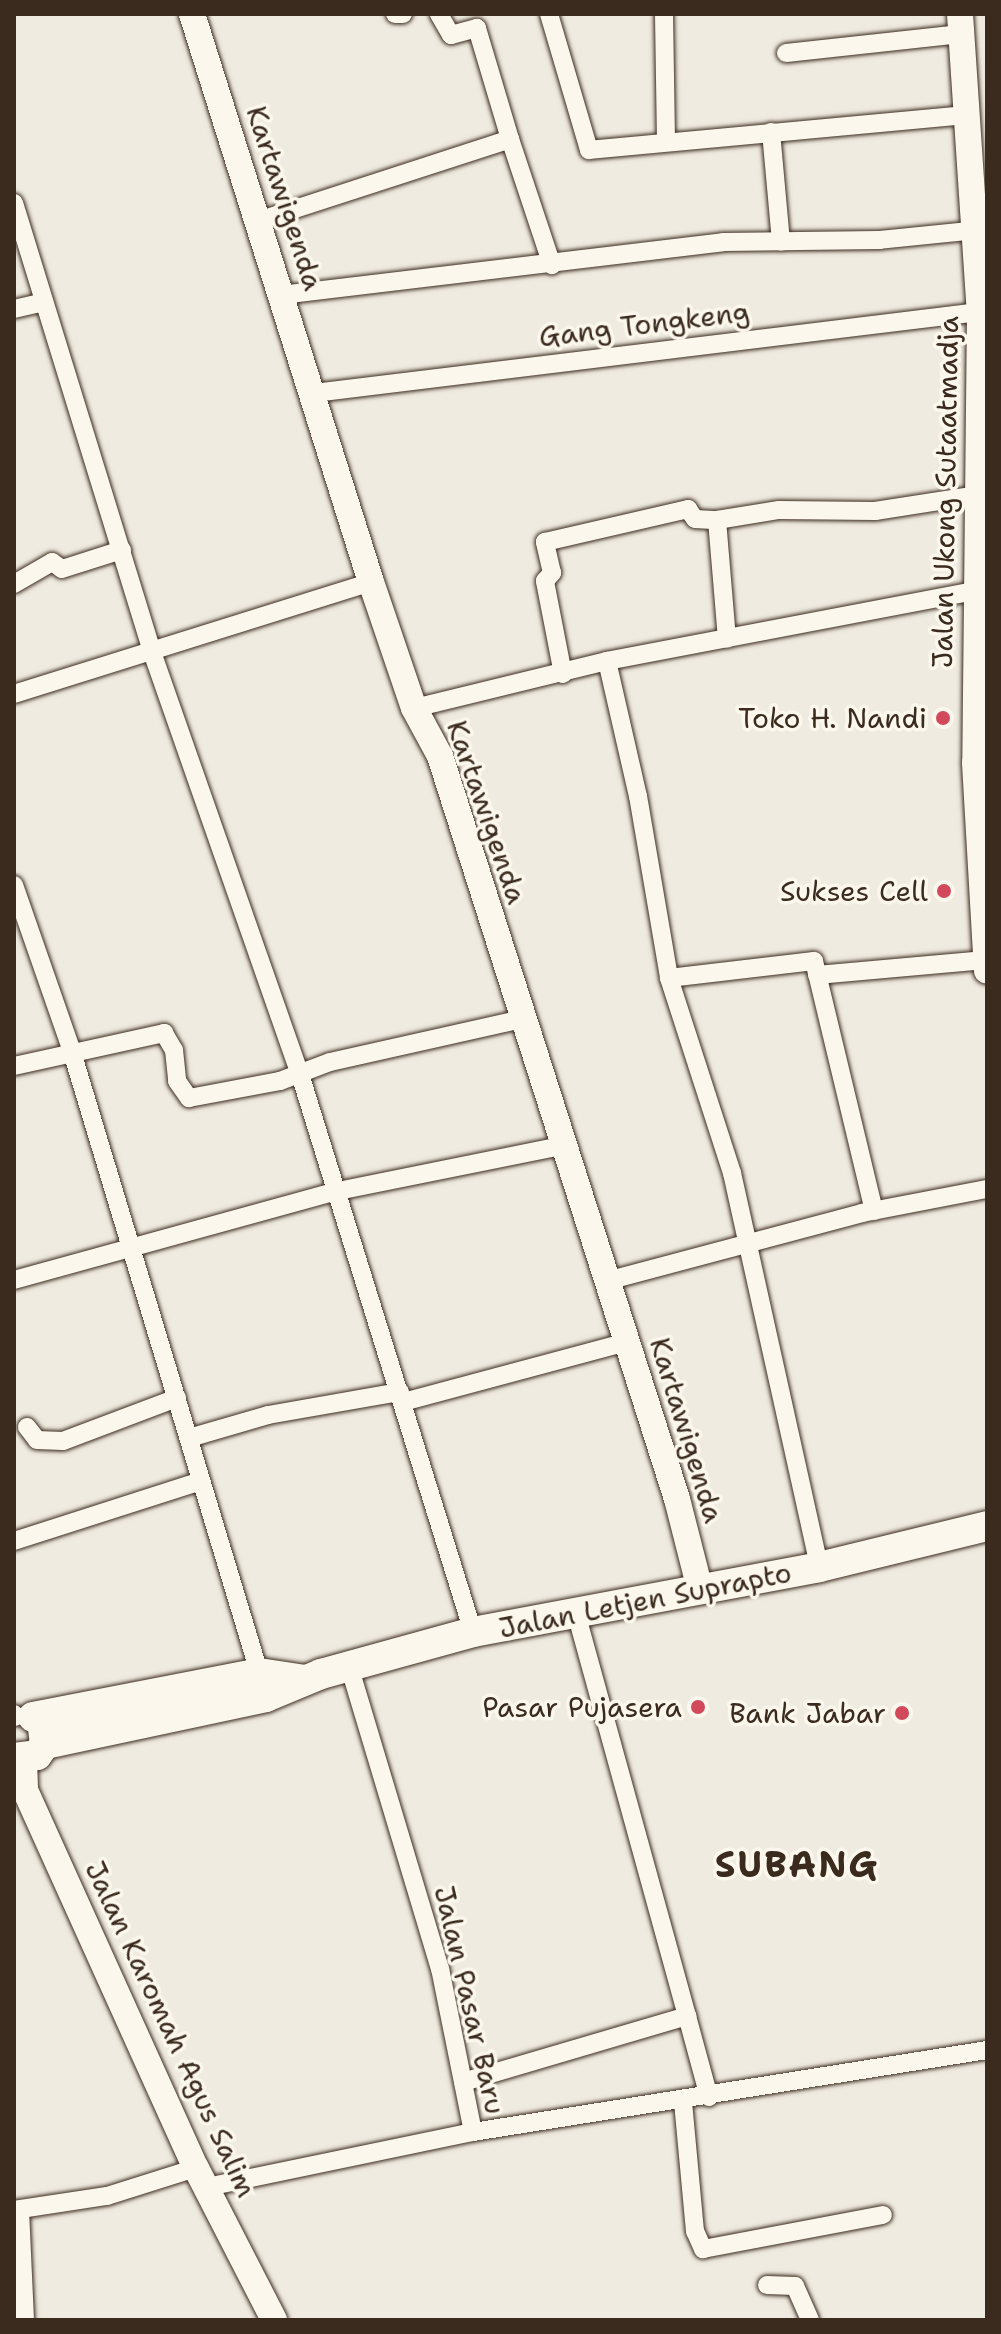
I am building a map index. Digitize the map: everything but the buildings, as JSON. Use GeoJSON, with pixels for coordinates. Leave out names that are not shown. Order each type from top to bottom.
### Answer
{"type":"FeatureCollection","features":[{"type":"Feature","properties":{"kind":"main road","name":"Jalan Letjen Suprapto"},"geometry":{"type":"LineString","coordinates":[[22,1730],[305,1680],[473,1632],[981,1534]]}},
{"type":"Feature","properties":{"kind":"street"},"geometry":{"type":"LineString","coordinates":[[395,14],[403,14]]}},
{"type":"Feature","properties":{"kind":"street"},"geometry":{"type":"LineString","coordinates":[[439,14],[450,35],[477,28],[552,265]]}},
{"type":"Feature","properties":{"kind":"street"},"geometry":{"type":"LineString","coordinates":[[549,14],[588,149],[965,115]]}},
{"type":"Feature","properties":{"kind":"street"},"geometry":{"type":"LineString","coordinates":[[664,14],[666,141]]}},
{"type":"Feature","properties":{"kind":"street","name":"Kartawigenda"},"geometry":{"type":"LineString","coordinates":[[193,18],[314,393],[371,582],[414,708],[440,756],[627,1342],[700,1589]]}},
{"type":"Feature","properties":{"kind":"street"},"geometry":{"type":"LineString","coordinates":[[786,53],[961,24]]}},
{"type":"Feature","properties":{"kind":"street","name":"Jalan Ukong Sutaatmadja"},"geometry":{"type":"LineString","coordinates":[[961,24],[965,115],[980,212],[984,311],[977,495],[982,528],[975,591],[986,960]]}},
{"type":"Feature","properties":{"kind":"street"},"geometry":{"type":"LineString","coordinates":[[771,132],[781,242]]}},
{"type":"Feature","properties":{"kind":"street"},"geometry":{"type":"LineString","coordinates":[[258,221],[510,139]]}},
{"type":"Feature","properties":{"kind":"street"},"geometry":{"type":"LineString","coordinates":[[14,203],[152,652],[338,1191],[473,1632]]}},
{"type":"Feature","properties":{"kind":"street"},"geometry":{"type":"LineString","coordinates":[[281,295],[552,265],[723,242],[781,242],[980,212]]}},
{"type":"Feature","properties":{"kind":"street"},"geometry":{"type":"LineString","coordinates":[[14,309],[44,302]]}},
{"type":"Feature","properties":{"kind":"street","name":"Gang Tongkeng"},"geometry":{"type":"LineString","coordinates":[[314,393],[984,311]]}},
{"type":"Feature","properties":{"kind":"street"},"geometry":{"type":"LineString","coordinates":[[563,674],[545,581],[552,573],[545,542],[688,509],[695,519],[717,520],[779,510],[875,511],[977,495]]}},
{"type":"Feature","properties":{"kind":"street"},"geometry":{"type":"LineString","coordinates":[[717,520],[727,639]]}},
{"type":"Feature","properties":{"kind":"street"},"geometry":{"type":"LineString","coordinates":[[14,584],[52,562],[62,569],[122,550]]}},
{"type":"Feature","properties":{"kind":"street"},"geometry":{"type":"LineString","coordinates":[[14,694],[371,582]]}},
{"type":"Feature","properties":{"kind":"street"},"geometry":{"type":"LineString","coordinates":[[414,708],[607,661],[975,591]]}},
{"type":"Feature","properties":{"kind":"street"},"geometry":{"type":"LineString","coordinates":[[607,661],[638,796],[669,978],[732,1173],[819,1567]]}},
{"type":"Feature","properties":{"kind":"street"},"geometry":{"type":"LineString","coordinates":[[14,885],[72,1052],[263,1685]]}},
{"type":"Feature","properties":{"kind":"street"},"geometry":{"type":"LineString","coordinates":[[817,975],[986,960]]}},
{"type":"Feature","properties":{"kind":"street"},"geometry":{"type":"LineString","coordinates":[[669,978],[814,961],[874,1211]]}},
{"type":"Feature","properties":{"kind":"street"},"geometry":{"type":"LineString","coordinates":[[14,1066],[164,1033],[174,1050],[177,1081],[189,1098],[280,1081],[299,1071],[522,1019]]}},
{"type":"Feature","properties":{"kind":"street"},"geometry":{"type":"LineString","coordinates":[[14,1280],[132,1251],[338,1191],[562,1146]]}},
{"type":"Feature","properties":{"kind":"street"},"geometry":{"type":"LineString","coordinates":[[607,1281],[874,1211],[987,1189]]}},
{"type":"Feature","properties":{"kind":"street"},"geometry":{"type":"LineString","coordinates":[[189,1438],[268,1415],[401,1397],[627,1342]]}},
{"type":"Feature","properties":{"kind":"street"},"geometry":{"type":"LineString","coordinates":[[27,1427],[37,1440],[63,1441],[177,1398]]}},
{"type":"Feature","properties":{"kind":"street"},"geometry":{"type":"LineString","coordinates":[[14,1541],[201,1481]]}},
{"type":"Feature","properties":{"kind":"street"},"geometry":{"type":"LineString","coordinates":[[575,1610],[709,2097]]}},
{"type":"Feature","properties":{"kind":"street","name":"Jalan Pasar Baru"},"geometry":{"type":"LineString","coordinates":[[17,2210],[473,2132],[440,1969],[349,1666]]}},
{"type":"Feature","properties":{"kind":"street","name":"Jalan Karomah Agus Salim"},"geometry":{"type":"LineString","coordinates":[[22,1730],[25,1790],[202,2177],[274,2320]]}},
{"type":"Feature","properties":{"kind":"street"},"geometry":{"type":"LineString","coordinates":[[463,2082],[687,2016]]}},
{"type":"Feature","properties":{"kind":"street"},"geometry":{"type":"LineString","coordinates":[[473,2132],[683,2102],[987,2050]]}},
{"type":"Feature","properties":{"kind":"street"},"geometry":{"type":"LineString","coordinates":[[683,2102],[695,2231],[703,2249],[744,2246],[883,2215]]}},
{"type":"Feature","properties":{"kind":"street"},"geometry":{"type":"LineString","coordinates":[[17,2210],[25,2320]]}},
{"type":"Feature","properties":{"kind":"street"},"geometry":{"type":"LineString","coordinates":[[767,2285],[795,2286],[810,2320]]}},
{"type":"Feature","properties":{"kind":"place","name":"Toko H. Nandi"},"geometry":{"type":"Point","coordinates":[943,718]}},
{"type":"Feature","properties":{"kind":"place","name":"Sukses Cell"},"geometry":{"type":"Point","coordinates":[944,891]}},
{"type":"Feature","properties":{"kind":"place","name":"Pasar Pujasera"},"geometry":{"type":"Point","coordinates":[698,1707]}},
{"type":"Feature","properties":{"kind":"place","name":"Bank Jabar"},"geometry":{"type":"Point","coordinates":[902,1713]}},
{"type":"Feature","properties":{"kind":"district","name":"SUBANG"},"geometry":{"type":"Point","coordinates":[797,1865]}}]}
